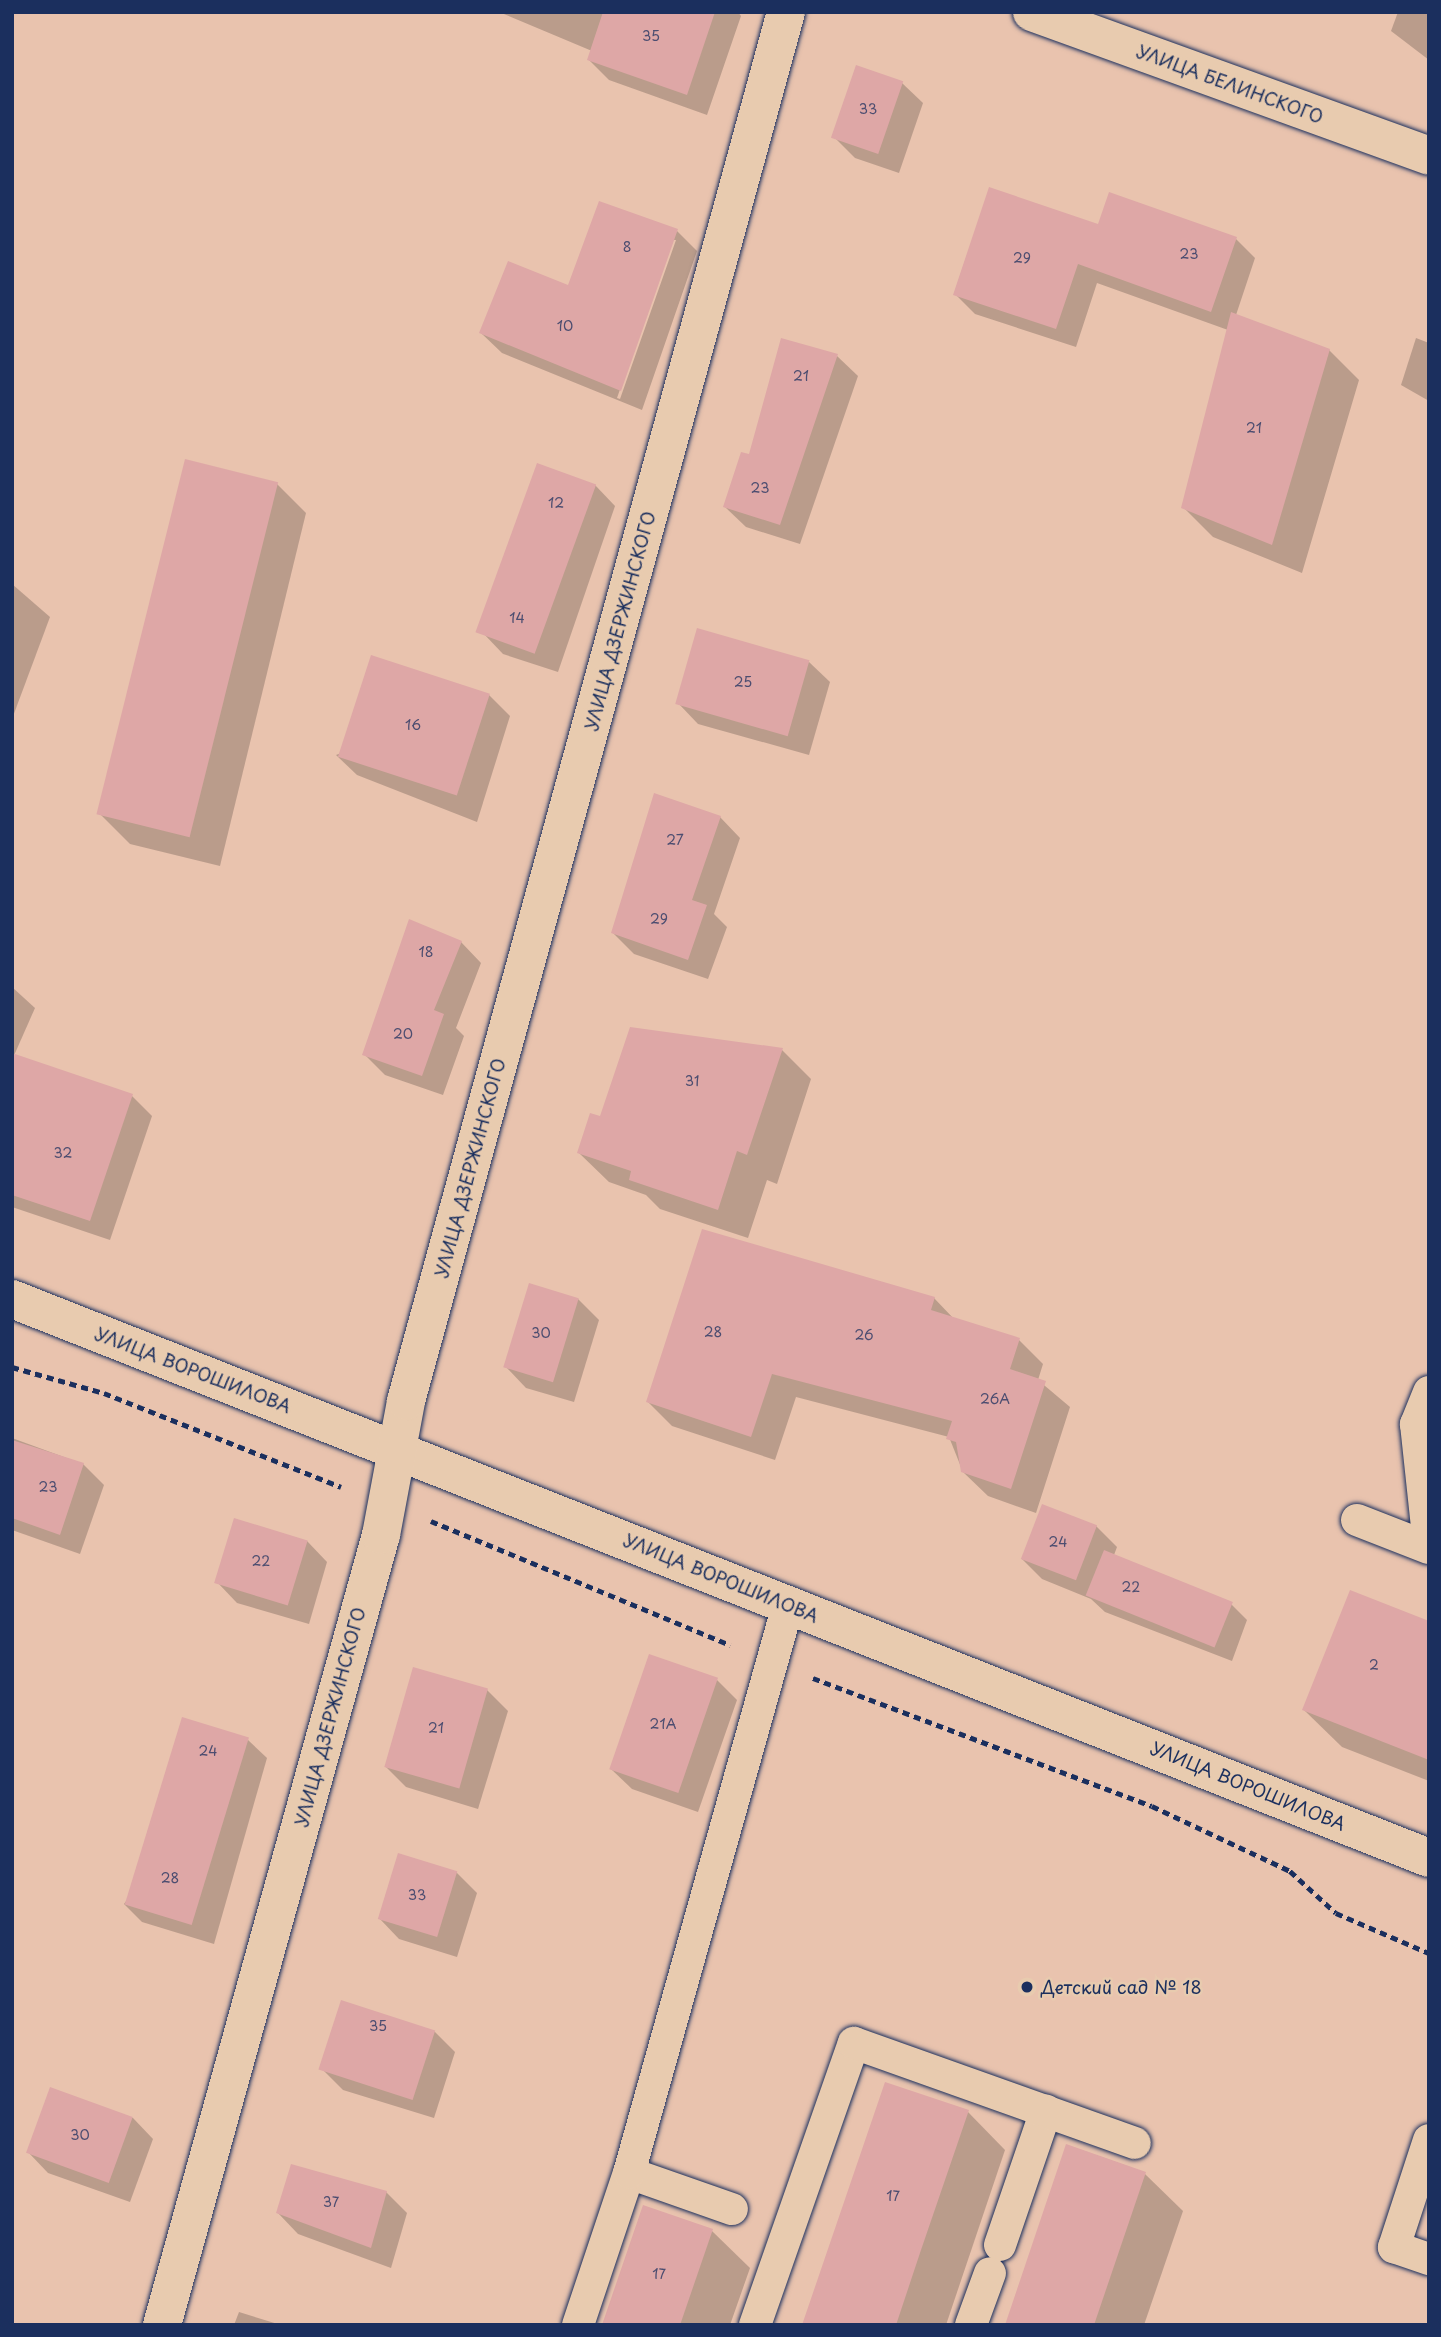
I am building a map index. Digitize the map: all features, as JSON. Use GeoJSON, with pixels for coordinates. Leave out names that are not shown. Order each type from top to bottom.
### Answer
{"type":"FeatureCollection","features":[{"type":"Feature","properties":{"kind":"street","name":"УЛИЦА ДЗЕРЖИНСКОГО"},"geometry":{"type":"LineString","coordinates":[[162,2325],[387,1502],[397,1450],[786,12]]}},
{"type":"Feature","properties":{"kind":"street","name":"УЛИЦА БЕЛИНСКОГО"},"geometry":{"type":"LineString","coordinates":[[1032,12],[1429,156]]}},
{"type":"Feature","properties":{"kind":"street","name":"УЛИЦА ВОРОШИЛОВА"},"geometry":{"type":"LineString","coordinates":[[12,1299],[1429,1858]]}},
{"type":"Feature","properties":{"kind":"lane"},"geometry":{"type":"LineString","coordinates":[[1357,1520],[1429,1547],[1416,1424],[1429,1392]]}},
{"type":"Feature","properties":{"kind":"lane"},"geometry":{"type":"LineString","coordinates":[[578,2325],[629,2173],[788,1605]]}},
{"type":"Feature","properties":{"kind":"lane"},"geometry":{"type":"LineString","coordinates":[[755,2325],[854,2043],[1135,2143]]}},
{"type":"Feature","properties":{"kind":"lane"},"geometry":{"type":"LineString","coordinates":[[971,2325],[1046,2111]]}},
{"type":"Feature","properties":{"kind":"lane"},"geometry":{"type":"LineString","coordinates":[[1429,2140],[1394,2247],[1429,2259]]}},
{"type":"Feature","properties":{"kind":"lane"},"geometry":{"type":"LineString","coordinates":[[629,2173],[732,2209]]}},
{"type":"Feature","properties":{"kind":"path"},"geometry":{"type":"LineString","coordinates":[[12,1367],[104,1393],[235,1450],[387,1502],[772,1662],[1152,1806],[1290,1871],[1336,1913],[1429,1953]]}},
{"type":"Feature","properties":{"kind":"building"},"geometry":{"type":"Polygon","coordinates":[[[603,12],[715,12],[687,95],[587,60],[603,12]]]}},
{"type":"Feature","properties":{"kind":"building"},"geometry":{"type":"Polygon","coordinates":[[[856,65],[903,81],[878,154],[831,138],[856,65]]]}},
{"type":"Feature","properties":{"kind":"building"},"geometry":{"type":"Polygon","coordinates":[[[989,187],[1098,224],[1109,192],[1237,237],[1211,312],[1078,264],[1056,329],[953,295],[989,187]]]}},
{"type":"Feature","properties":{"kind":"building"},"geometry":{"type":"Polygon","coordinates":[[[599,201],[678,229],[621,391],[479,333],[508,261],[568,285],[599,201]]]}},
{"type":"Feature","properties":{"kind":"building"},"geometry":{"type":"Polygon","coordinates":[[[1231,312],[1330,349],[1272,545],[1181,508],[1231,312]]]}},
{"type":"Feature","properties":{"kind":"building"},"geometry":{"type":"Polygon","coordinates":[[[781,338],[838,354],[780,525],[723,507],[741,452],[749,454],[781,338]]]}},
{"type":"Feature","properties":{"kind":"building"},"geometry":{"type":"Polygon","coordinates":[[[185,459],[278,482],[190,837],[96,814],[185,459]]]}},
{"type":"Feature","properties":{"kind":"building"},"geometry":{"type":"Polygon","coordinates":[[[537,463],[596,485],[535,654],[475,632],[537,463]]]}},
{"type":"Feature","properties":{"kind":"building"},"geometry":{"type":"Polygon","coordinates":[[[697,628],[809,660],[788,736],[675,704],[697,628]]]}},
{"type":"Feature","properties":{"kind":"building"},"geometry":{"type":"Polygon","coordinates":[[[371,655],[490,694],[457,795],[338,757],[371,655]]]}},
{"type":"Feature","properties":{"kind":"building"},"geometry":{"type":"Polygon","coordinates":[[[654,793],[721,816],[692,900],[707,905],[688,960],[611,933],[654,793]]]}},
{"type":"Feature","properties":{"kind":"building"},"geometry":{"type":"Polygon","coordinates":[[[409,919],[462,941],[434,1010],[444,1014],[422,1076],[362,1055],[409,919]]]}},
{"type":"Feature","properties":{"kind":"building"},"geometry":{"type":"Polygon","coordinates":[[[630,1027],[783,1048],[747,1155],[737,1151],[718,1210],[629,1180],[631,1171],[577,1153],[590,1113],[600,1116],[630,1027]]]}},
{"type":"Feature","properties":{"kind":"building"},"geometry":{"type":"Polygon","coordinates":[[[12,1053],[133,1094],[90,1221],[12,1195],[12,1053]]]}},
{"type":"Feature","properties":{"kind":"building"},"geometry":{"type":"Polygon","coordinates":[[[702,1229],[935,1297],[931,1310],[1020,1338],[1010,1369],[1046,1381],[1011,1489],[961,1472],[956,1442],[946,1439],[952,1421],[772,1374],[751,1437],[646,1402],[702,1229]]]}},
{"type":"Feature","properties":{"kind":"building"},"geometry":{"type":"Polygon","coordinates":[[[529,1283],[579,1298],[553,1382],[503,1367],[529,1283]]]}},
{"type":"Feature","properties":{"kind":"building"},"geometry":{"type":"Polygon","coordinates":[[[12,1440],[84,1463],[60,1535],[12,1518],[12,1440]]]}},
{"type":"Feature","properties":{"kind":"building"},"geometry":{"type":"Polygon","coordinates":[[[1042,1504],[1097,1525],[1076,1580],[1021,1559],[1042,1504]]]}},
{"type":"Feature","properties":{"kind":"building"},"geometry":{"type":"Polygon","coordinates":[[[234,1518],[308,1541],[288,1606],[214,1583],[234,1518]]]}},
{"type":"Feature","properties":{"kind":"building"},"geometry":{"type":"Polygon","coordinates":[[[1104,1550],[1233,1602],[1215,1648],[1086,1595],[1104,1550]]]}},
{"type":"Feature","properties":{"kind":"building"},"geometry":{"type":"Polygon","coordinates":[[[1350,1590],[1429,1621],[1429,1760],[1302,1710],[1350,1590]]]}},
{"type":"Feature","properties":{"kind":"building"},"geometry":{"type":"Polygon","coordinates":[[[649,1654],[718,1678],[678,1793],[609,1769],[649,1654]]]}},
{"type":"Feature","properties":{"kind":"building"},"geometry":{"type":"Polygon","coordinates":[[[413,1667],[488,1688],[459,1788],[384,1767],[413,1667]]]}},
{"type":"Feature","properties":{"kind":"building"},"geometry":{"type":"Polygon","coordinates":[[[182,1717],[249,1737],[192,1925],[125,1904],[182,1717]]]}},
{"type":"Feature","properties":{"kind":"building"},"geometry":{"type":"Polygon","coordinates":[[[398,1853],[457,1871],[437,1937],[378,1919],[398,1853]]]}},
{"type":"Feature","properties":{"kind":"building"},"geometry":{"type":"Polygon","coordinates":[[[341,2000],[435,2031],[413,2100],[318,2069],[341,2000]]]}},
{"type":"Feature","properties":{"kind":"building"},"geometry":{"type":"Polygon","coordinates":[[[885,2082],[969,2110],[896,2325],[802,2325],[885,2082]]]}},
{"type":"Feature","properties":{"kind":"building"},"geometry":{"type":"Polygon","coordinates":[[[50,2087],[133,2117],[109,2183],[26,2153],[50,2087]]]}},
{"type":"Feature","properties":{"kind":"building"},"geometry":{"type":"Polygon","coordinates":[[[1066,2144],[1146,2172],[1094,2325],[1005,2325],[1066,2144]]]}},
{"type":"Feature","properties":{"kind":"building"},"geometry":{"type":"Polygon","coordinates":[[[291,2164],[387,2191],[371,2248],[276,2213],[291,2164]]]}},
{"type":"Feature","properties":{"kind":"building"},"geometry":{"type":"Polygon","coordinates":[[[643,2205],[713,2229],[680,2325],[602,2325],[643,2205]]]}},
{"type":"Feature","properties":{"kind":"place","name":"Детский сад № 18"},"geometry":{"type":"Point","coordinates":[1027,1987]}}]}
